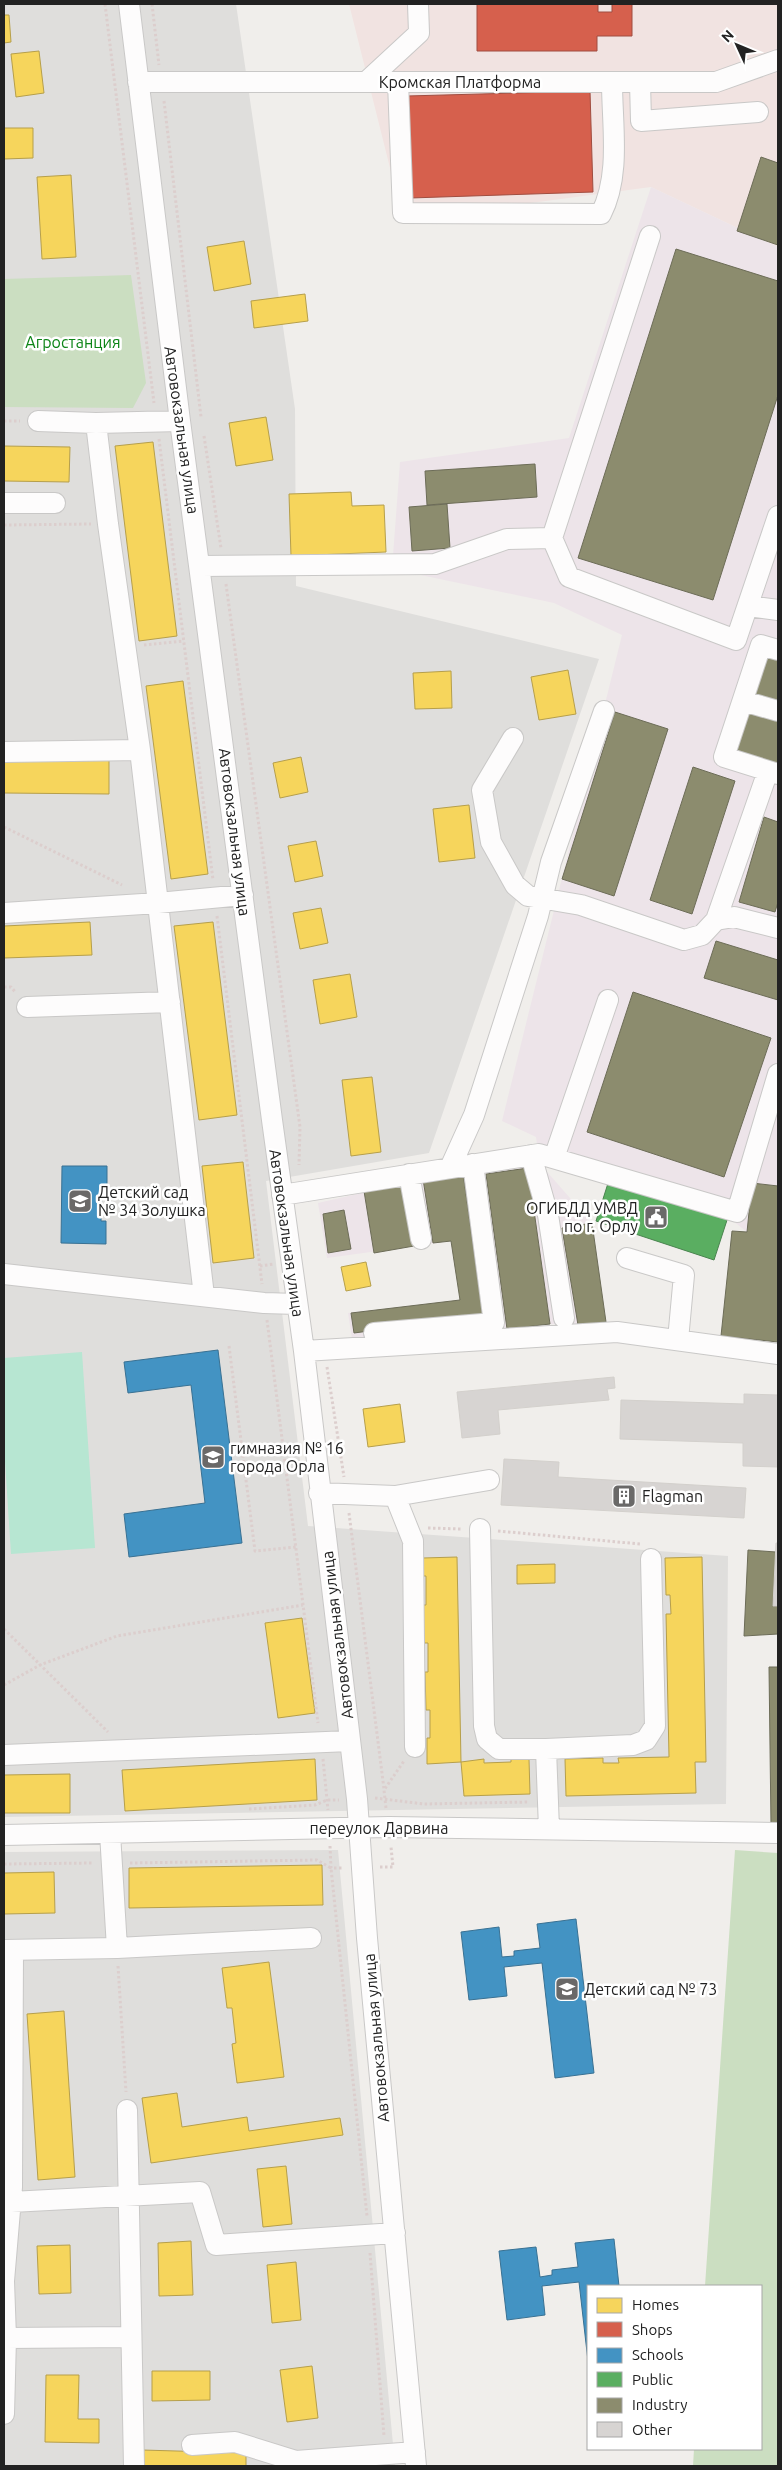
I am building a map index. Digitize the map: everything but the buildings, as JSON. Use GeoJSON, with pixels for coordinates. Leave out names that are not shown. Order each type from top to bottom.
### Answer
{"type":"FeatureCollection","features":[{"type":"Feature","properties":{"kind":"street","name":"Автовокзальная улица"},"geometry":{"type":"LineString","coordinates":[[129,4],[180,421],[201,566],[243,895],[290,1193],[297,1304],[350,1741],[416,2459]]}},
{"type":"Feature","properties":{"kind":"street"},"geometry":{"type":"LineString","coordinates":[[366,82],[419,33],[418,4]]}},
{"type":"Feature","properties":{"kind":"street","name":"Кромская Платформа"},"geometry":{"type":"LineString","coordinates":[[138,82],[716,82],[778,60]]}},
{"type":"Feature","properties":{"kind":"street"},"geometry":{"type":"LineString","coordinates":[[398,82],[404,213],[601,214],[610,197],[613,179],[612,82]]}},
{"type":"Feature","properties":{"kind":"street"},"geometry":{"type":"LineString","coordinates":[[640,82],[641,121],[758,112]]}},
{"type":"Feature","properties":{"kind":"street"},"geometry":{"type":"LineString","coordinates":[[650,236],[552,538],[569,577],[736,640],[778,516]]}},
{"type":"Feature","properties":{"kind":"street"},"geometry":{"type":"LineString","coordinates":[[38,422],[180,421]]}},
{"type":"Feature","properties":{"kind":"street"},"geometry":{"type":"LineString","coordinates":[[96,423],[108,524],[140,750],[204,1296]]}},
{"type":"Feature","properties":{"kind":"street"},"geometry":{"type":"LineString","coordinates":[[4,503],[55,503]]}},
{"type":"Feature","properties":{"kind":"street"},"geometry":{"type":"LineString","coordinates":[[201,566],[435,564],[507,539],[552,538]]}},
{"type":"Feature","properties":{"kind":"street"},"geometry":{"type":"LineString","coordinates":[[748,606],[778,610]]}},
{"type":"Feature","properties":{"kind":"street"},"geometry":{"type":"LineString","coordinates":[[513,738],[482,790],[491,842],[515,885],[528,896],[581,905],[684,940],[702,936],[716,920],[773,773],[724,757],[760,645],[778,650]]}},
{"type":"Feature","properties":{"kind":"street"},"geometry":{"type":"LineString","coordinates":[[743,701],[778,711]]}},
{"type":"Feature","properties":{"kind":"street"},"geometry":{"type":"LineString","coordinates":[[450,1168],[474,1115],[542,899],[551,862],[604,711]]}},
{"type":"Feature","properties":{"kind":"street"},"geometry":{"type":"LineString","coordinates":[[4,752],[140,750]]}},
{"type":"Feature","properties":{"kind":"street"},"geometry":{"type":"LineString","coordinates":[[4,913],[158,903],[243,895]]}},
{"type":"Feature","properties":{"kind":"street"},"geometry":{"type":"LineString","coordinates":[[716,920],[734,916],[778,928]]}},
{"type":"Feature","properties":{"kind":"street"},"geometry":{"type":"LineString","coordinates":[[554,1158],[608,1000]]}},
{"type":"Feature","properties":{"kind":"street"},"geometry":{"type":"LineString","coordinates":[[27,1007],[170,1002]]}},
{"type":"Feature","properties":{"kind":"street"},"geometry":{"type":"LineString","coordinates":[[290,1193],[539,1154],[737,1212],[778,1074]]}},
{"type":"Feature","properties":{"kind":"street"},"geometry":{"type":"LineString","coordinates":[[531,1155],[548,1215],[564,1318]]}},
{"type":"Feature","properties":{"kind":"street"},"geometry":{"type":"LineString","coordinates":[[374,1333],[494,1323],[473,1164]]}},
{"type":"Feature","properties":{"kind":"street"},"geometry":{"type":"LineString","coordinates":[[409,1174],[421,1239]]}},
{"type":"Feature","properties":{"kind":"street"},"geometry":{"type":"LineString","coordinates":[[627,1258],[684,1276],[678,1340]]}},
{"type":"Feature","properties":{"kind":"street"},"geometry":{"type":"LineString","coordinates":[[4,1274],[264,1303],[297,1304]]}},
{"type":"Feature","properties":{"kind":"street"},"geometry":{"type":"LineString","coordinates":[[304,1352],[618,1332],[778,1354]]}},
{"type":"Feature","properties":{"kind":"street"},"geometry":{"type":"LineString","coordinates":[[319,1493],[395,1496],[489,1480]]}},
{"type":"Feature","properties":{"kind":"street"},"geometry":{"type":"LineString","coordinates":[[395,1496],[413,1541],[415,1746]]}},
{"type":"Feature","properties":{"kind":"street"},"geometry":{"type":"LineString","coordinates":[[480,1529],[484,1726],[487,1739],[499,1749],[633,1745],[646,1740],[654,1726],[651,1559]]}},
{"type":"Feature","properties":{"kind":"street"},"geometry":{"type":"LineString","coordinates":[[4,1755],[350,1741]]}},
{"type":"Feature","properties":{"kind":"street"},"geometry":{"type":"LineString","coordinates":[[546,1749],[549,1830]]}},
{"type":"Feature","properties":{"kind":"street","name":"переулок Дарвина"},"geometry":{"type":"LineString","coordinates":[[4,1835],[389,1827],[778,1833]]}},
{"type":"Feature","properties":{"kind":"street"},"geometry":{"type":"LineString","coordinates":[[110,1833],[117,1948]]}},
{"type":"Feature","properties":{"kind":"street"},"geometry":{"type":"LineString","coordinates":[[4,2414],[6,2338],[4,2281],[11,2202],[8,1950],[117,1948],[311,1938]]}},
{"type":"Feature","properties":{"kind":"street"},"geometry":{"type":"LineString","coordinates":[[128,2110],[134,2466]]}},
{"type":"Feature","properties":{"kind":"street"},"geometry":{"type":"LineString","coordinates":[[11,2202],[200,2192],[216,2245],[395,2233]]}},
{"type":"Feature","properties":{"kind":"street"},"geometry":{"type":"LineString","coordinates":[[6,2338],[131,2337]]}},
{"type":"Feature","properties":{"kind":"street"},"geometry":{"type":"LineString","coordinates":[[192,2445],[235,2442],[296,2462],[386,2454],[416,2459]]}},
{"type":"Feature","properties":{"kind":"path"},"geometry":{"type":"LineString","coordinates":[[105,4],[264,1303],[320,1743],[369,2236],[386,2454]]}},
{"type":"Feature","properties":{"kind":"path"},"geometry":{"type":"LineString","coordinates":[[152,4],[201,418]]}},
{"type":"Feature","properties":{"kind":"path"},"geometry":{"type":"LineString","coordinates":[[202,428],[224,566],[300,1127],[290,1193]]}},
{"type":"Feature","properties":{"kind":"path"},"geometry":{"type":"LineString","coordinates":[[4,525],[108,524]]}},
{"type":"Feature","properties":{"kind":"path"},"geometry":{"type":"LineString","coordinates":[[126,647],[184,641]]}},
{"type":"Feature","properties":{"kind":"path"},"geometry":{"type":"LineString","coordinates":[[4,827],[124,886]]}},
{"type":"Feature","properties":{"kind":"path"},"geometry":{"type":"LineString","coordinates":[[229,1346],[255,1551],[296,1547]]}},
{"type":"Feature","properties":{"kind":"path"},"geometry":{"type":"LineString","coordinates":[[4,1864],[317,1860],[331,1868],[393,1867],[347,1494],[325,1350]]}},
{"type":"Feature","properties":{"kind":"path"},"geometry":{"type":"LineString","coordinates":[[408,1528],[480,1529],[639,1542],[651,1559]]}},
{"type":"Feature","properties":{"kind":"path"},"geometry":{"type":"LineString","coordinates":[[4,1685],[40,1665],[117,1636],[303,1604]]}},
{"type":"Feature","properties":{"kind":"path"},"geometry":{"type":"LineString","coordinates":[[4,1628],[126,1750]]}},
{"type":"Feature","properties":{"kind":"path"},"geometry":{"type":"LineString","coordinates":[[384,1790],[415,1746]]}},
{"type":"Feature","properties":{"kind":"path"},"geometry":{"type":"LineString","coordinates":[[385,1798],[424,1804],[548,1802]]}},
{"type":"Feature","properties":{"kind":"path"},"geometry":{"type":"LineString","coordinates":[[117,1948],[128,2110]]}},
{"type":"Feature","properties":{"kind":"shaded area"},"geometry":{"type":"Polygon","coordinates":[[[4,4],[236,4],[295,409],[296,586],[599,659],[429,1153],[266,1181],[308,1526],[728,1556],[726,1804],[4,1817],[4,4]]]}},
{"type":"Feature","properties":{"kind":"shaded area"},"geometry":{"type":"Polygon","coordinates":[[[349,4],[778,4],[778,247],[651,187],[403,220],[349,4]]]}},
{"type":"Feature","properties":{"kind":"shaded area"},"geometry":{"type":"Polygon","coordinates":[[[651,187],[778,247],[778,1186],[752,1183],[747,1232],[728,1217],[541,1165],[592,1223],[606,1322],[578,1325],[550,1324],[507,1329],[352,1339],[348,1313],[460,1300],[451,1241],[327,1258],[318,1203],[423,1179],[540,1165],[536,1137],[502,1121],[622,635],[554,603],[392,569],[400,462],[569,438],[651,187]]]}},
{"type":"Feature","properties":{"kind":"shaded area"},"geometry":{"type":"Polygon","coordinates":[[[338,1850],[395,2466],[4,2466],[4,1852],[338,1850]]]}},
{"type":"Feature","properties":{"kind":"green space","name":"Агростанция"},"geometry":{"type":"Polygon","coordinates":[[[131,275],[146,383],[133,408],[4,407],[4,279],[131,275]]]}},
{"type":"Feature","properties":{"kind":"green space"},"geometry":{"type":"Polygon","coordinates":[[[82,1352],[95,1548],[11,1554],[4,1446],[4,1358],[82,1352]]]}},
{"type":"Feature","properties":{"kind":"green space"},"geometry":{"type":"Polygon","coordinates":[[[735,1850],[778,1853],[778,2466],[693,2466],[694,2450],[762,2450],[762,2285],[705,2285],[735,1850]]]}},
{"type":"Feature","properties":{"kind":"place","name":"Детский сад № 34 Золушка"},"geometry":{"type":"Point","coordinates":[80,1201]}},
{"type":"Feature","properties":{"kind":"place","name":"ОГИБДД УМВД по г. Орлу"},"geometry":{"type":"Point","coordinates":[656,1217]}},
{"type":"Feature","properties":{"kind":"place","name":"гимназия № 16 города Орла"},"geometry":{"type":"Point","coordinates":[213,1457]}},
{"type":"Feature","properties":{"kind":"place","name":"Flagman"},"geometry":{"type":"Point","coordinates":[624,1496]}},
{"type":"Feature","properties":{"kind":"place","name":"Детский сад № 73"},"geometry":{"type":"Point","coordinates":[567,1989]}}]}
